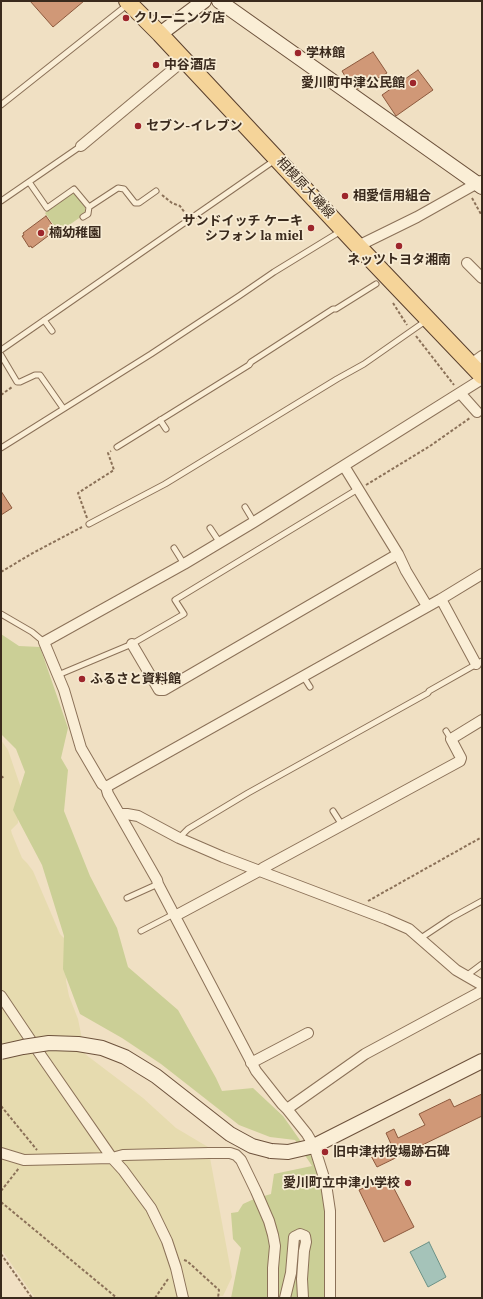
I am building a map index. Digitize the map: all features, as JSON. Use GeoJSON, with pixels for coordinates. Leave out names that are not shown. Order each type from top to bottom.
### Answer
{"type":"FeatureCollection","features":[{"type":"Feature","properties":{"kind":"main road","name":"相模原大磯線"},"geometry":{"type":"LineString","coordinates":[[128,2],[160,34],[428,319],[476,360],[482,376]]}},
{"type":"Feature","properties":{"kind":"street"},"geometry":{"type":"LineString","coordinates":[[160,34],[204,1]]}},
{"type":"Feature","properties":{"kind":"street"},"geometry":{"type":"LineString","coordinates":[[219,1],[477,185],[358,246]]}},
{"type":"Feature","properties":{"kind":"street"},"geometry":{"type":"LineString","coordinates":[[81,146],[183,60]]}},
{"type":"Feature","properties":{"kind":"street"},"geometry":{"type":"LineString","coordinates":[[467,263],[482,278]]}},
{"type":"Feature","properties":{"kind":"street"},"geometry":{"type":"LineString","coordinates":[[327,1296],[330,1211],[326,1184],[314,1146],[288,1109],[282,1104],[251,1063],[157,880],[108,794],[106,787],[102,784],[81,748],[64,690],[44,642],[220,543],[461,394],[482,379]]}},
{"type":"Feature","properties":{"kind":"street"},"geometry":{"type":"LineString","coordinates":[[461,394],[479,414]]}},
{"type":"Feature","properties":{"kind":"street"},"geometry":{"type":"LineString","coordinates":[[344,466],[398,554],[406,571],[427,606]]}},
{"type":"Feature","properties":{"kind":"street"},"geometry":{"type":"LineString","coordinates":[[132,644],[159,690],[164,690],[398,554]]}},
{"type":"Feature","properties":{"kind":"street"},"geometry":{"type":"LineString","coordinates":[[106,787],[441,599],[482,574]]}},
{"type":"Feature","properties":{"kind":"street"},"geometry":{"type":"LineString","coordinates":[[441,599],[479,663]]}},
{"type":"Feature","properties":{"kind":"street"},"geometry":{"type":"LineString","coordinates":[[175,915],[259,872],[263,868],[460,761],[461,758],[448,735],[482,720]]}},
{"type":"Feature","properties":{"kind":"street"},"geometry":{"type":"LineString","coordinates":[[120,814],[138,816],[179,838],[259,872],[409,929],[456,970],[482,985]]}},
{"type":"Feature","properties":{"kind":"street"},"geometry":{"type":"LineString","coordinates":[[288,1109],[365,1054],[482,991]]}},
{"type":"Feature","properties":{"kind":"street"},"geometry":{"type":"LineString","coordinates":[[1,996],[112,1158],[123,1170],[151,1208],[167,1241],[175,1264],[182,1298]]}},
{"type":"Feature","properties":{"kind":"street"},"geometry":{"type":"LineString","coordinates":[[251,1063],[302,1034]]}},
{"type":"Feature","properties":{"kind":"street"},"geometry":{"type":"LineString","coordinates":[[1,1052],[49,1043],[78,1044],[102,1048],[125,1058],[156,1076],[230,1134],[252,1146],[271,1151],[288,1152],[314,1146],[482,1061]]}},
{"type":"Feature","properties":{"kind":"street"},"geometry":{"type":"LineString","coordinates":[[1,1153],[24,1160],[112,1158],[123,1155],[209,1153],[230,1153],[236,1156],[241,1160],[271,1228],[275,1246],[273,1298]]}},
{"type":"Feature","properties":{"kind":"street"},"geometry":{"type":"LineString","coordinates":[[285,1298],[291,1273],[294,1237],[300,1234],[305,1236],[306,1242],[302,1279],[303,1298]]}},
{"type":"Feature","properties":{"kind":"lane"},"geometry":{"type":"LineString","coordinates":[[1,105],[128,2]]}},
{"type":"Feature","properties":{"kind":"lane"},"geometry":{"type":"LineString","coordinates":[[1,201],[81,146]]}},
{"type":"Feature","properties":{"kind":"lane"},"geometry":{"type":"LineString","coordinates":[[1,350],[277,158]]}},
{"type":"Feature","properties":{"kind":"lane"},"geometry":{"type":"LineString","coordinates":[[30,182],[47,208],[74,190],[89,207]]}},
{"type":"Feature","properties":{"kind":"lane"},"geometry":{"type":"LineString","coordinates":[[83,218],[88,214],[89,207],[118,188],[124,189],[135,203],[139,203],[156,191]]}},
{"type":"Feature","properties":{"kind":"lane"},"geometry":{"type":"LineString","coordinates":[[1,448],[151,354],[274,272],[344,230]]}},
{"type":"Feature","properties":{"kind":"lane"},"geometry":{"type":"LineString","coordinates":[[117,448],[249,365],[251,362],[333,309],[336,309],[376,284]]}},
{"type":"Feature","properties":{"kind":"lane"},"geometry":{"type":"LineString","coordinates":[[89,524],[165,484],[348,369],[364,364],[412,332],[428,319]]}},
{"type":"Feature","properties":{"kind":"lane"},"geometry":{"type":"LineString","coordinates":[[44,320],[52,331]]}},
{"type":"Feature","properties":{"kind":"lane"},"geometry":{"type":"LineString","coordinates":[[1,355],[17,382],[40,375],[63,408]]}},
{"type":"Feature","properties":{"kind":"lane"},"geometry":{"type":"LineString","coordinates":[[160,420],[166,429]]}},
{"type":"Feature","properties":{"kind":"lane"},"geometry":{"type":"LineString","coordinates":[[58,676],[132,644],[184,614],[175,600],[358,489]]}},
{"type":"Feature","properties":{"kind":"lane"},"geometry":{"type":"LineString","coordinates":[[245,507],[254,522]]}},
{"type":"Feature","properties":{"kind":"lane"},"geometry":{"type":"LineString","coordinates":[[210,528],[220,543]]}},
{"type":"Feature","properties":{"kind":"lane"},"geometry":{"type":"LineString","coordinates":[[174,548],[184,564]]}},
{"type":"Feature","properties":{"kind":"lane"},"geometry":{"type":"LineString","coordinates":[[1,614],[32,632],[44,642]]}},
{"type":"Feature","properties":{"kind":"lane"},"geometry":{"type":"LineString","coordinates":[[179,838],[188,829],[248,793],[479,663]]}},
{"type":"Feature","properties":{"kind":"lane"},"geometry":{"type":"LineString","coordinates":[[303,676],[310,687]]}},
{"type":"Feature","properties":{"kind":"lane"},"geometry":{"type":"LineString","coordinates":[[334,811],[342,825]]}},
{"type":"Feature","properties":{"kind":"lane"},"geometry":{"type":"LineString","coordinates":[[127,898],[158,884]]}},
{"type":"Feature","properties":{"kind":"lane"},"geometry":{"type":"LineString","coordinates":[[421,938],[451,918],[482,901]]}},
{"type":"Feature","properties":{"kind":"lane"},"geometry":{"type":"LineString","coordinates":[[142,928],[175,915]]}},
{"type":"Feature","properties":{"kind":"lane"},"geometry":{"type":"LineString","coordinates":[[466,976],[482,964]]}},
{"type":"Feature","properties":{"kind":"path"},"geometry":{"type":"LineString","coordinates":[[477,185],[482,216]]}},
{"type":"Feature","properties":{"kind":"path"},"geometry":{"type":"LineString","coordinates":[[156,191],[172,203],[180,206],[190,218]]}},
{"type":"Feature","properties":{"kind":"path"},"geometry":{"type":"LineString","coordinates":[[376,284],[390,298],[412,332],[461,394]]}},
{"type":"Feature","properties":{"kind":"path"},"geometry":{"type":"LineString","coordinates":[[1,394],[17,382]]}},
{"type":"Feature","properties":{"kind":"path"},"geometry":{"type":"LineString","coordinates":[[358,489],[433,443],[473,416],[479,414]]}},
{"type":"Feature","properties":{"kind":"path"},"geometry":{"type":"LineString","coordinates":[[1,572],[31,554],[89,524],[78,493],[114,470],[108,453],[117,448]]}},
{"type":"Feature","properties":{"kind":"path"},"geometry":{"type":"LineString","coordinates":[[1,776],[5,779]]}},
{"type":"Feature","properties":{"kind":"path"},"geometry":{"type":"LineString","coordinates":[[357,908],[482,837]]}},
{"type":"Feature","properties":{"kind":"path"},"geometry":{"type":"LineString","coordinates":[[1,1106],[41,1156],[42,1160]]}},
{"type":"Feature","properties":{"kind":"path"},"geometry":{"type":"LineString","coordinates":[[1,1191],[24,1160]]}},
{"type":"Feature","properties":{"kind":"path"},"geometry":{"type":"LineString","coordinates":[[1,1202],[118,1298]]}},
{"type":"Feature","properties":{"kind":"path"},"geometry":{"type":"LineString","coordinates":[[1,1254],[32,1298]]}},
{"type":"Feature","properties":{"kind":"path"},"geometry":{"type":"LineString","coordinates":[[155,1298],[175,1264],[180,1259],[187,1261],[219,1290],[218,1298]]}},
{"type":"Feature","properties":{"kind":"shaded area"},"geometry":{"type":"Polygon","coordinates":[[[1,740],[8,750],[22,791],[18,808],[18,823],[11,830],[12,834],[22,858],[33,871],[60,934],[65,939],[69,956],[66,981],[69,996],[78,1019],[85,1054],[143,1098],[176,1128],[208,1147],[232,1277],[223,1296],[218,1296],[217,1298],[35,1298],[1,1249],[1,740]]]}},
{"type":"Feature","properties":{"kind":"green space"},"geometry":{"type":"Polygon","coordinates":[[[69,194],[75,194],[85,206],[85,214],[59,232],[45,213],[69,194]]]}},
{"type":"Feature","properties":{"kind":"green space"},"geometry":{"type":"Polygon","coordinates":[[[1,634],[19,646],[40,647],[68,728],[61,758],[68,770],[64,811],[90,876],[117,928],[128,967],[178,1010],[222,1091],[253,1088],[283,1116],[316,1163],[322,1189],[325,1212],[326,1279],[324,1298],[231,1298],[241,1248],[233,1239],[231,1213],[238,1212],[243,1204],[271,1194],[274,1174],[312,1166],[295,1140],[270,1137],[239,1125],[161,1064],[122,1038],[80,1014],[63,969],[64,936],[42,865],[13,810],[25,772],[16,749],[1,734],[1,634]]]}},
{"type":"Feature","properties":{"kind":"water"},"geometry":{"type":"Polygon","coordinates":[[[429,1242],[446,1277],[428,1287],[410,1252],[429,1242]]]}},
{"type":"Feature","properties":{"kind":"building"},"geometry":{"type":"Polygon","coordinates":[[[30,1],[84,1],[53,27],[30,1]]]}},
{"type":"Feature","properties":{"kind":"building"},"geometry":{"type":"Polygon","coordinates":[[[373,52],[387,73],[359,89],[349,83],[342,71],[373,52]]]}},
{"type":"Feature","properties":{"kind":"building","name":"愛川町中津公民館"},"geometry":{"type":"Polygon","coordinates":[[[418,70],[433,90],[396,116],[382,95],[418,70]]]}},
{"type":"Feature","properties":{"kind":"building"},"geometry":{"type":"Polygon","coordinates":[[[46,216],[56,230],[32,248],[31,246],[29,247],[22,236],[24,235],[23,233],[46,216]]]}},
{"type":"Feature","properties":{"kind":"building"},"geometry":{"type":"Polygon","coordinates":[[[1,491],[12,508],[1,515],[1,491]]]}},
{"type":"Feature","properties":{"kind":"building"},"geometry":{"type":"Polygon","coordinates":[[[482,1094],[482,1116],[377,1167],[370,1154],[391,1144],[386,1133],[394,1129],[398,1138],[425,1125],[419,1114],[450,1099],[454,1107],[482,1094]]]}},
{"type":"Feature","properties":{"kind":"building"},"geometry":{"type":"Polygon","coordinates":[[[388,1177],[414,1227],[384,1242],[359,1190],[388,1177]]]}},
{"type":"Feature","properties":{"kind":"place","name":"クリーニング店"},"geometry":{"type":"Point","coordinates":[126,18]}},
{"type":"Feature","properties":{"kind":"place","name":"学林館"},"geometry":{"type":"Point","coordinates":[298,53]}},
{"type":"Feature","properties":{"kind":"place","name":"中谷酒店"},"geometry":{"type":"Point","coordinates":[156,65]}},
{"type":"Feature","properties":{"kind":"place","name":"愛川町中津公民館"},"geometry":{"type":"Point","coordinates":[413,83]}},
{"type":"Feature","properties":{"kind":"place","name":"セブン-イレブン"},"geometry":{"type":"Point","coordinates":[138,126]}},
{"type":"Feature","properties":{"kind":"place","name":"相愛信用組合"},"geometry":{"type":"Point","coordinates":[345,196]}},
{"type":"Feature","properties":{"kind":"place","name":"サンドイッチ ケーキ シフォン la miel"},"geometry":{"type":"Point","coordinates":[311,228]}},
{"type":"Feature","properties":{"kind":"place","name":"楠幼稚園"},"geometry":{"type":"Point","coordinates":[41,233]}},
{"type":"Feature","properties":{"kind":"place","name":"ネッツトヨタ湘南"},"geometry":{"type":"Point","coordinates":[399,246]}},
{"type":"Feature","properties":{"kind":"place","name":"ふるさと資料館"},"geometry":{"type":"Point","coordinates":[82,679]}},
{"type":"Feature","properties":{"kind":"place","name":"旧中津村役場跡石碑"},"geometry":{"type":"Point","coordinates":[325,1152]}},
{"type":"Feature","properties":{"kind":"place","name":"愛川町立中津小学校"},"geometry":{"type":"Point","coordinates":[408,1183]}}]}
